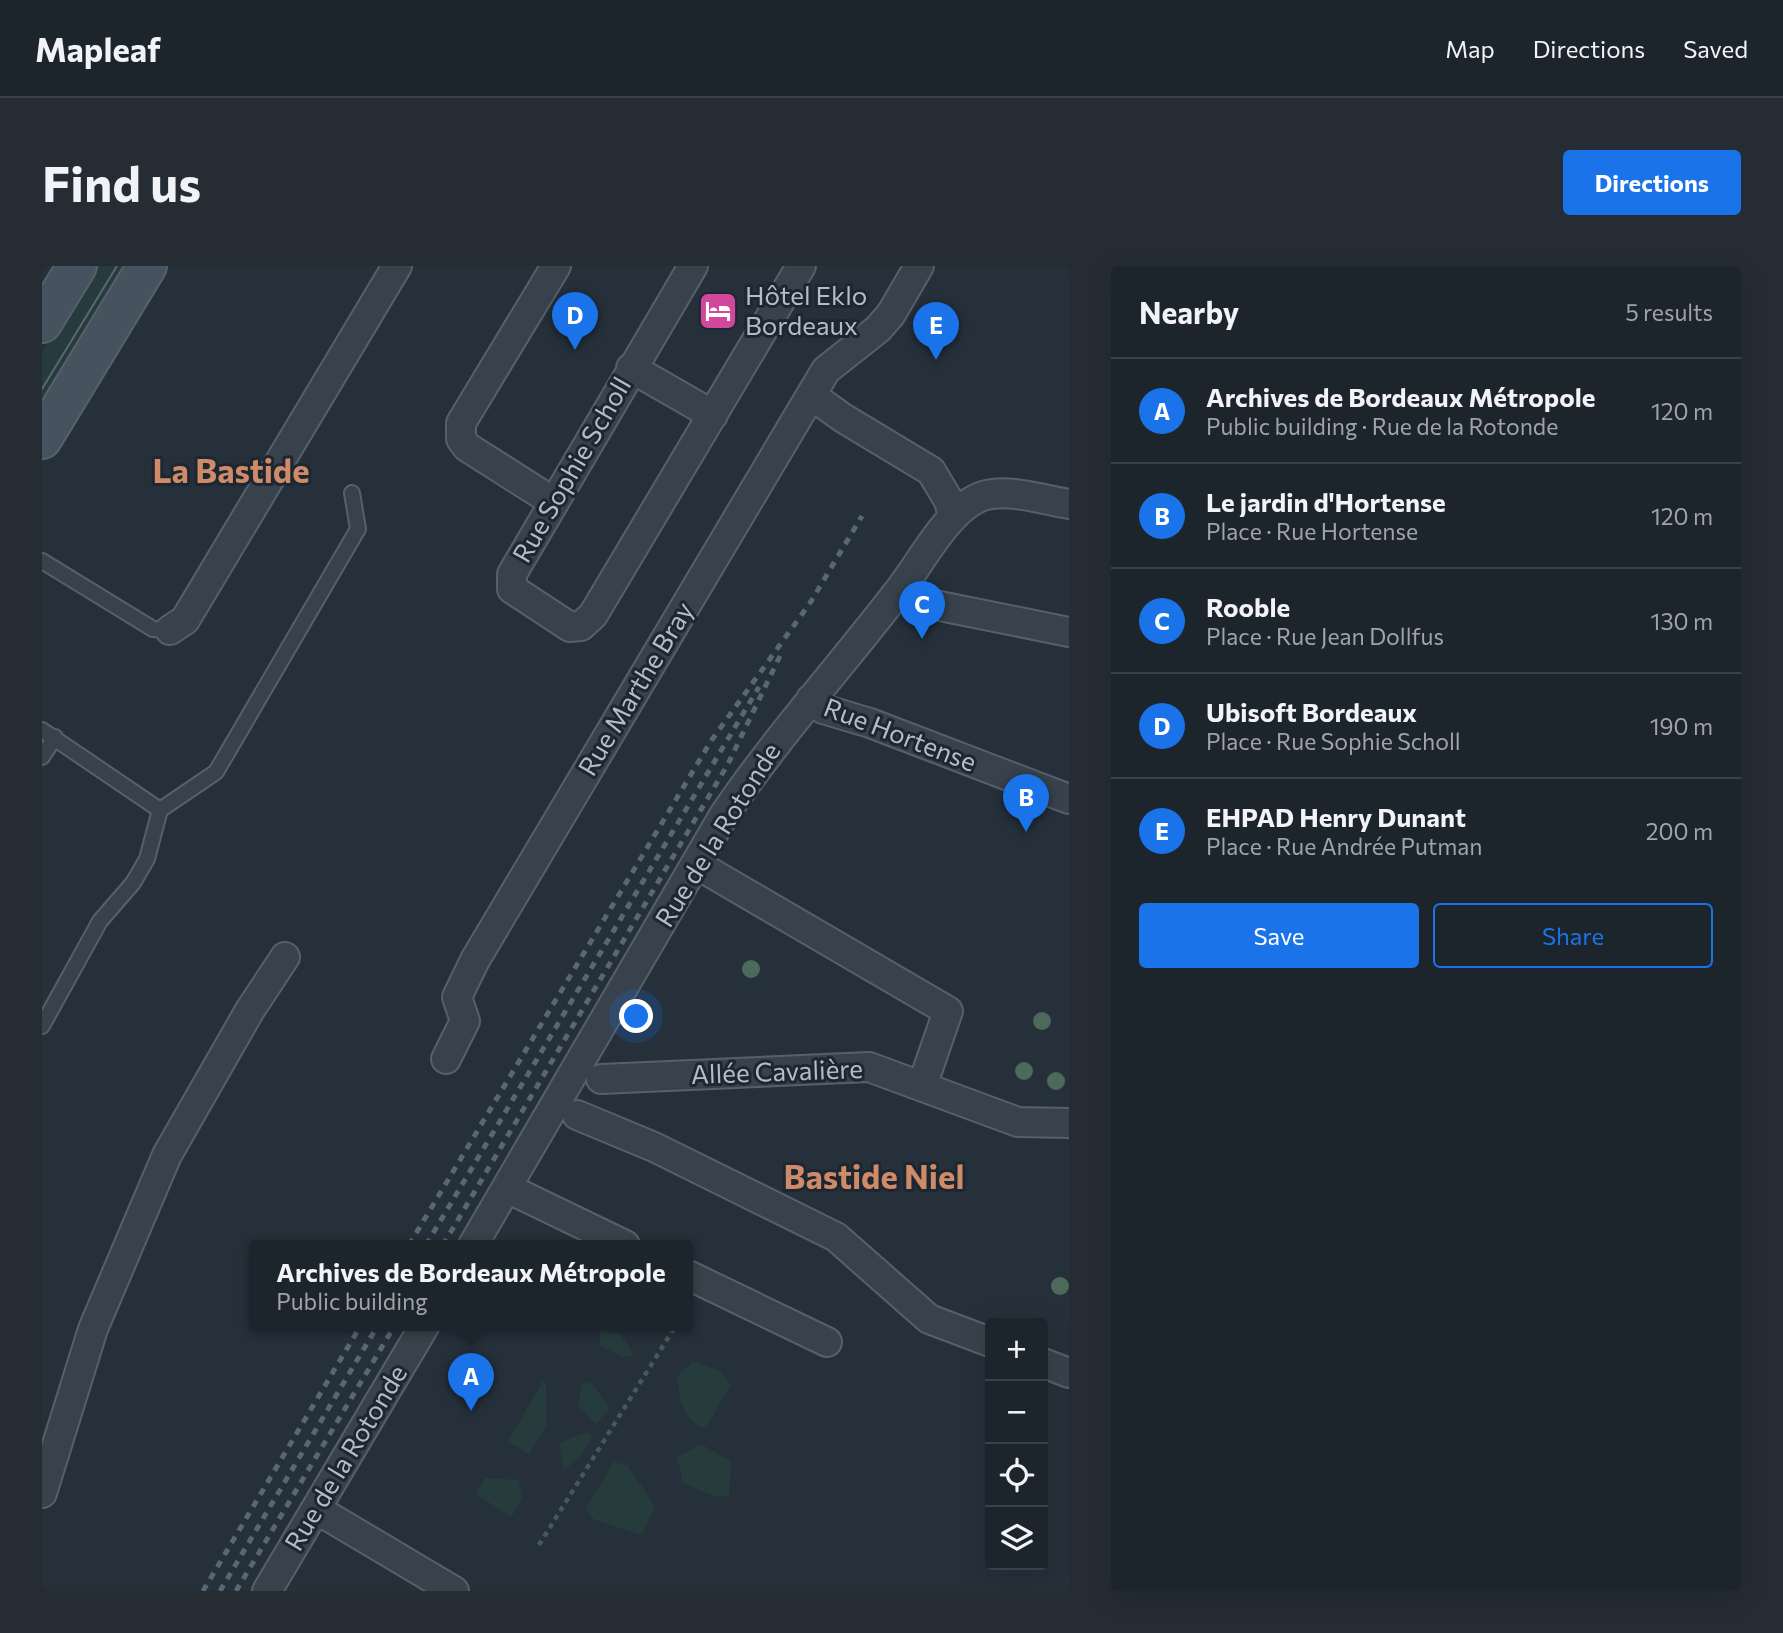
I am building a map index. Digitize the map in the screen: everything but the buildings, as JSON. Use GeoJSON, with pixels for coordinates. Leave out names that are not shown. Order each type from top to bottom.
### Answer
{"type":"FeatureCollection","features":[{"type":"Feature","properties":{"kind":"street"},"geometry":{"type":"LineString","coordinates":[[42,323],[77,266]]}},
{"type":"Feature","properties":{"kind":"street"},"geometry":{"type":"LineString","coordinates":[[42,439],[147,266]]}},
{"type":"Feature","properties":{"kind":"street"},"geometry":{"type":"LineString","coordinates":[[172,637],[186,621],[397,266]]}},
{"type":"Feature","properties":{"kind":"street"},"geometry":{"type":"LineString","coordinates":[[552,501],[467,447],[459,431],[461,423],[556,266]]}},
{"type":"Feature","properties":{"kind":"street"},"geometry":{"type":"LineString","coordinates":[[631,368],[693,266]]}},
{"type":"Feature","properties":{"kind":"street","name":"Rue Sophie Scholl"},"geometry":{"type":"LineString","coordinates":[[713,415],[631,368],[512,574],[512,589],[570,626],[581,626],[593,615],[713,415],[802,266]]}},
{"type":"Feature","properties":{"kind":"street","name":"Rue Marthe Bray"},"geometry":{"type":"LineString","coordinates":[[446,1059],[466,1021],[457,997],[475,960],[811,395],[826,370],[878,329],[891,314],[919,266]]}},
{"type":"Feature","properties":{"kind":"street"},"geometry":{"type":"LineString","coordinates":[[811,395],[843,418],[931,471],[949,500],[953,517]]}},
{"type":"Feature","properties":{"kind":"street","name":"Rue de la Rotonde"},"geometry":{"type":"LineString","coordinates":[[476,1240],[696,864],[757,766],[899,591],[953,517],[981,497],[1002,494],[1069,504]]}},
{"type":"Feature","properties":{"kind":"street"},"geometry":{"type":"LineString","coordinates":[[899,591],[911,600],[1069,632]]}},
{"type":"Feature","properties":{"kind":"street","name":"Rue Hortense"},"geometry":{"type":"LineString","coordinates":[[811,699],[823,709],[870,723],[1069,799]]}},
{"type":"Feature","properties":{"kind":"street"},"geometry":{"type":"LineString","coordinates":[[696,864],[948,1011],[922,1086]]}},
{"type":"Feature","properties":{"kind":"street"},"geometry":{"type":"LineString","coordinates":[[42,1493],[93,1329],[167,1156],[250,1010],[285,957]]}},
{"type":"Feature","properties":{"kind":"street","name":"Allée Cavalière"},"geometry":{"type":"LineString","coordinates":[[601,1079],[869,1066],[1018,1122],[1067,1117]]}},
{"type":"Feature","properties":{"kind":"street"},"geometry":{"type":"LineString","coordinates":[[577,1115],[654,1147],[836,1237],[929,1319],[985,1340]]}},
{"type":"Feature","properties":{"kind":"street"},"geometry":{"type":"LineString","coordinates":[[507,1188],[615,1240]]}},
{"type":"Feature","properties":{"kind":"street"},"geometry":{"type":"LineString","coordinates":[[693,1277],[827,1342]]}},
{"type":"Feature","properties":{"kind":"street","name":"Rue de la Rotonde"},"geometry":{"type":"LineString","coordinates":[[267,1591],[421,1331]]}},
{"type":"Feature","properties":{"kind":"street"},"geometry":{"type":"LineString","coordinates":[[1048,1365],[1069,1373]]}},
{"type":"Feature","properties":{"kind":"street"},"geometry":{"type":"LineString","coordinates":[[316,1508],[454,1591]]}},
{"type":"Feature","properties":{"kind":"lane"},"geometry":{"type":"LineString","coordinates":[[42,1026],[100,921],[133,883],[148,859],[160,810],[216,772],[358,528],[352,493]]}},
{"type":"Feature","properties":{"kind":"lane"},"geometry":{"type":"LineString","coordinates":[[42,561],[153,629],[172,637]]}},
{"type":"Feature","properties":{"kind":"lane"},"geometry":{"type":"LineString","coordinates":[[42,757],[48,733],[160,810]]}},
{"type":"Feature","properties":{"kind":"path"},"geometry":{"type":"LineString","coordinates":[[539,1545],[672,1331]]}},
{"type":"Feature","properties":{"kind":"green space"},"geometry":{"type":"Polygon","coordinates":[[[94,266],[132,266],[42,415],[42,353],[94,266]]]}},
{"type":"Feature","properties":{"kind":"green space"},"geometry":{"type":"Polygon","coordinates":[[[600,1331],[620,1334],[634,1355],[622,1357],[600,1345],[600,1331]]]}},
{"type":"Feature","properties":{"kind":"green space"},"geometry":{"type":"Polygon","coordinates":[[[693,1362],[719,1370],[731,1385],[708,1424],[702,1428],[689,1418],[680,1399],[677,1376],[693,1362]]]}},
{"type":"Feature","properties":{"kind":"green space"},"geometry":{"type":"Polygon","coordinates":[[[543,1381],[546,1386],[546,1426],[529,1454],[508,1441],[543,1381]]]}},
{"type":"Feature","properties":{"kind":"green space"},"geometry":{"type":"Polygon","coordinates":[[[590,1381],[610,1408],[596,1424],[578,1405],[582,1385],[590,1381]]]}},
{"type":"Feature","properties":{"kind":"green space"},"geometry":{"type":"Polygon","coordinates":[[[587,1432],[593,1436],[581,1456],[564,1470],[559,1443],[587,1432]]]}},
{"type":"Feature","properties":{"kind":"green space"},"geometry":{"type":"Polygon","coordinates":[[[701,1444],[731,1462],[729,1496],[717,1497],[683,1483],[677,1457],[701,1444]]]}},
{"type":"Feature","properties":{"kind":"green space"},"geometry":{"type":"Polygon","coordinates":[[[614,1462],[627,1465],[655,1506],[642,1535],[593,1519],[585,1509],[614,1462]]]}},
{"type":"Feature","properties":{"kind":"green space"},"geometry":{"type":"Polygon","coordinates":[[[485,1478],[519,1480],[522,1500],[511,1517],[476,1494],[485,1478]]]}},
{"type":"Feature","properties":{"kind":"tram line"},"geometry":{"type":"LineString","coordinates":[[42,389],[117,266]]}},
{"type":"Feature","properties":{"kind":"railway"},"geometry":{"type":"LineString","coordinates":[[412,1240],[711,741],[810,603],[862,516]]}},
{"type":"Feature","properties":{"kind":"railway"},"geometry":{"type":"LineString","coordinates":[[446,1240],[728,764],[780,656]]}},
{"type":"Feature","properties":{"kind":"railway"},"geometry":{"type":"LineString","coordinates":[[429,1240],[759,687]]}},
{"type":"Feature","properties":{"kind":"railway"},"geometry":{"type":"LineString","coordinates":[[203,1591],[357,1331]]}},
{"type":"Feature","properties":{"kind":"railway"},"geometry":{"type":"LineString","coordinates":[[220,1591],[374,1331]]}},
{"type":"Feature","properties":{"kind":"railway"},"geometry":{"type":"LineString","coordinates":[[236,1591],[391,1331]]}},
{"type":"Feature","properties":{"kind":"place","name":"Hôtel Eklo Bordeaux"},"geometry":{"type":"Point","coordinates":[718,311]}},
{"type":"Feature","properties":{"kind":"place","name":"Ubisoft Bordeaux"},"geometry":{"type":"Point","coordinates":[575,350]}},
{"type":"Feature","properties":{"kind":"place","name":"EHPAD Henry Dunant"},"geometry":{"type":"Point","coordinates":[936,360]}},
{"type":"Feature","properties":{"kind":"place","name":"Rooble"},"geometry":{"type":"Point","coordinates":[922,639]}},
{"type":"Feature","properties":{"kind":"place","name":"Le jardin d'Hortense"},"geometry":{"type":"Point","coordinates":[1026,832]}},
{"type":"Feature","properties":{"kind":"place","name":"Archives de Bordeaux Métropole"},"geometry":{"type":"Point","coordinates":[471,1411]}},
{"type":"Feature","properties":{"kind":"district","name":"La Bastide"},"geometry":{"type":"Point","coordinates":[231,471]}},
{"type":"Feature","properties":{"kind":"district","name":"Bastide Niel"},"geometry":{"type":"Point","coordinates":[874,1177]}}]}
